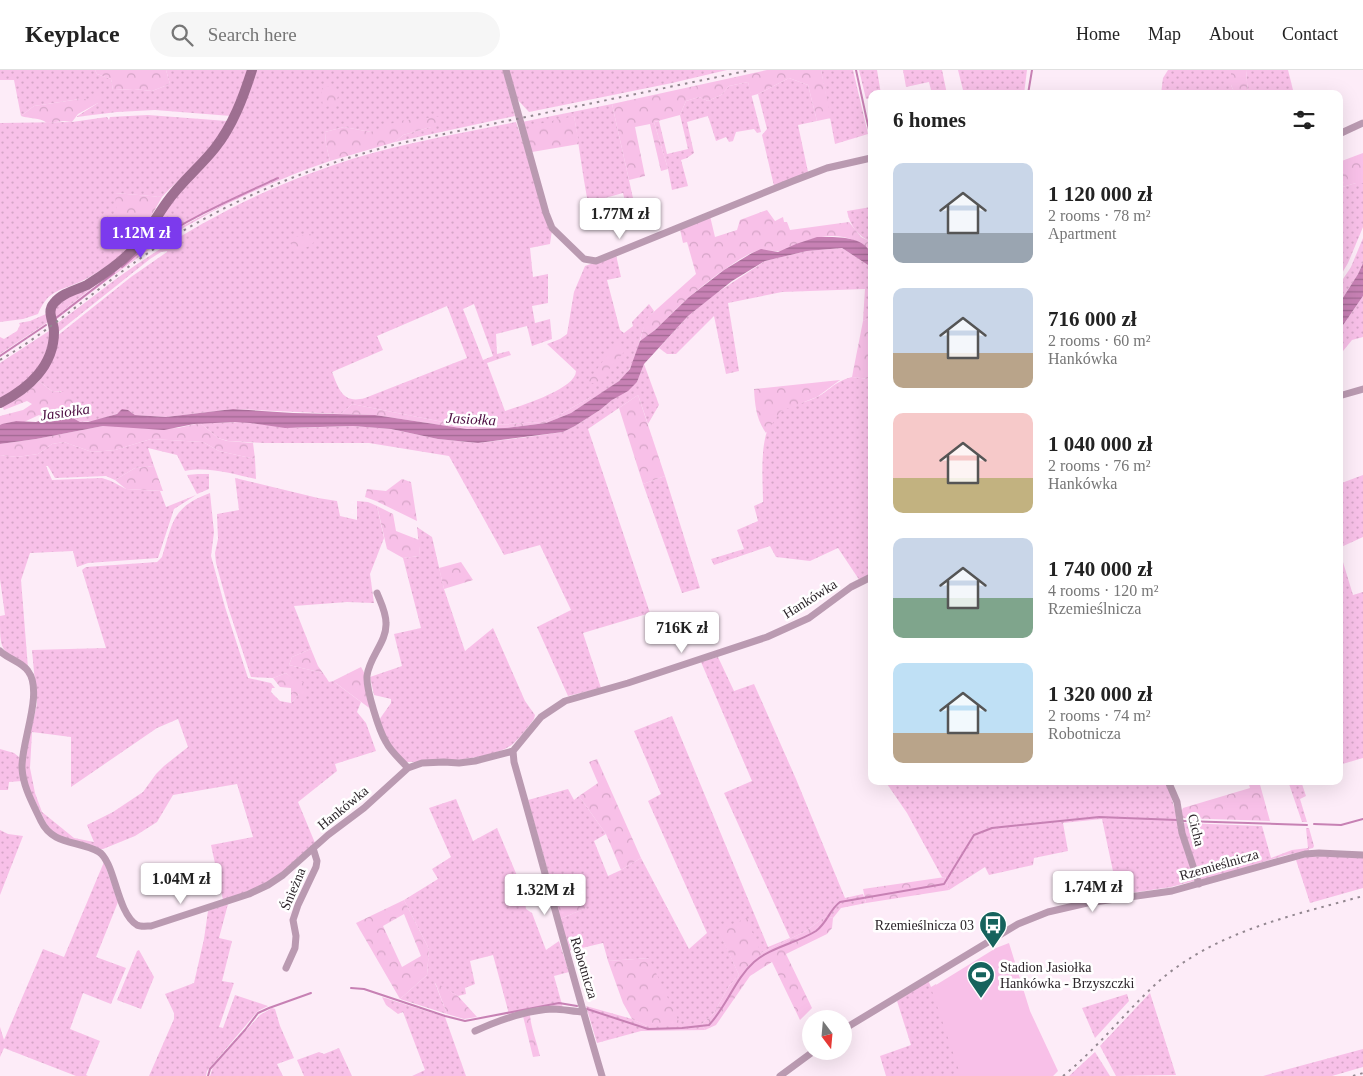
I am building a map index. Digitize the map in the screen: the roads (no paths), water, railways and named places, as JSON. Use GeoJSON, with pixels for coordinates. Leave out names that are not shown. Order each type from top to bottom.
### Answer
{"type":"FeatureCollection","features":[{"type":"Feature","properties":{"kind":"street"},"geometry":{"type":"LineString","coordinates":[[0,403],[27,388],[45,362],[54,331],[50,314],[54,302],[62,296],[88,284],[112,268],[133,250],[178,188],[215,149],[234,118],[252,70]]}},
{"type":"Feature","properties":{"kind":"street"},"geometry":{"type":"LineString","coordinates":[[506,70],[522,131],[552,228],[586,260],[596,261],[785,184],[840,165],[868,159]]}},
{"type":"Feature","properties":{"kind":"street"},"geometry":{"type":"LineString","coordinates":[[1343,132],[1363,123]]}},
{"type":"Feature","properties":{"kind":"street"},"geometry":{"type":"LineString","coordinates":[[1343,395],[1363,389]]}},
{"type":"Feature","properties":{"kind":"street","name":"Hankówka"},"geometry":{"type":"LineString","coordinates":[[513,751],[541,717],[565,701],[628,683],[767,637],[809,618],[851,587],[868,578]]}},
{"type":"Feature","properties":{"kind":"street"},"geometry":{"type":"LineString","coordinates":[[377,593],[385,613],[386,624],[384,635],[371,660],[367,678],[380,732],[387,744],[408,768],[422,763],[475,761],[513,751]]}},
{"type":"Feature","properties":{"kind":"street","name":"Hankówka"},"geometry":{"type":"LineString","coordinates":[[0,651],[27,670],[32,678],[34,690],[22,768],[26,788],[42,824],[50,834],[100,852],[108,864],[122,904],[130,919],[138,926],[151,926],[268,885],[284,875],[313,848],[364,808],[408,768]]}},
{"type":"Feature","properties":{"kind":"street","name":"Robotnicza"},"geometry":{"type":"LineString","coordinates":[[513,751],[514,762],[564,945],[602,1076]]}},
{"type":"Feature","properties":{"kind":"street","name":"Cicha"},"geometry":{"type":"LineString","coordinates":[[1170,785],[1177,802],[1182,832],[1199,884]]}},
{"type":"Feature","properties":{"kind":"street","name":"Śnieżna"},"geometry":{"type":"LineString","coordinates":[[286,968],[294,948],[296,936],[293,920],[316,867],[317,861],[313,848]]}},
{"type":"Feature","properties":{"kind":"street","name":"Rzemieślnicza"},"geometry":{"type":"LineString","coordinates":[[852,1024],[1018,924],[1048,912],[1087,903],[1172,891],[1305,854],[1363,855]]}},
{"type":"Feature","properties":{"kind":"street"},"geometry":{"type":"LineString","coordinates":[[475,1031],[510,1018],[553,1009],[584,1012]]}},
{"type":"Feature","properties":{"kind":"street"},"geometry":{"type":"LineString","coordinates":[[780,1076],[802,1060]]}},
{"type":"Feature","properties":{"kind":"waterway"},"geometry":{"type":"LineString","coordinates":[[856,70],[868,125]]}},
{"type":"Feature","properties":{"kind":"waterway"},"geometry":{"type":"LineString","coordinates":[[1029,90],[1032,70]]}},
{"type":"Feature","properties":{"kind":"waterway"},"geometry":{"type":"LineString","coordinates":[[122,267],[142,250],[174,229],[278,178]]}},
{"type":"Feature","properties":{"kind":"waterway"},"geometry":{"type":"LineString","coordinates":[[56,318],[114,273]]}},
{"type":"Feature","properties":{"kind":"waterway"},"geometry":{"type":"LineString","coordinates":[[0,356],[46,325]]}},
{"type":"Feature","properties":{"kind":"waterway"},"geometry":{"type":"LineString","coordinates":[[587,1009],[648,1029],[709,1025],[721,1010],[741,976],[760,957],[816,931],[840,902],[944,884],[974,835],[992,828],[1099,817],[1177,820]]}},
{"type":"Feature","properties":{"kind":"waterway"},"geometry":{"type":"LineString","coordinates":[[1314,824],[1341,825],[1363,819]]}},
{"type":"Feature","properties":{"kind":"waterway"},"geometry":{"type":"LineString","coordinates":[[1183,821],[1307,825]]}},
{"type":"Feature","properties":{"kind":"waterway"},"geometry":{"type":"LineString","coordinates":[[351,988],[364,989],[465,1021],[559,1003],[577,1006]]}},
{"type":"Feature","properties":{"kind":"waterway"},"geometry":{"type":"LineString","coordinates":[[208,1076],[210,1069],[258,1013],[311,993]]}},
{"type":"Feature","properties":{"kind":"railway"},"geometry":{"type":"LineString","coordinates":[[0,360],[40,334],[154,249],[212,214],[273,185],[336,162],[401,143],[751,70]]}},
{"type":"Feature","properties":{"kind":"railway"},"geometry":{"type":"LineString","coordinates":[[1063,1076],[1088,1054],[1158,982],[1181,964],[1204,950],[1255,927],[1363,896]]}},
{"type":"Feature","properties":{"kind":"railway"},"geometry":{"type":"LineString","coordinates":[[1353,1076],[1363,1073]]}},
{"type":"Feature","properties":{"kind":"place","name":"Rzemieślnicza 03"},"geometry":{"type":"Point","coordinates":[993,949]}},
{"type":"Feature","properties":{"kind":"place","name":"Stadion Jasiołka Hankówka - Brzyszczki"},"geometry":{"type":"Point","coordinates":[981,999]}},
{"type":"Feature","properties":{"kind":"water label","name":"Jasiołka"},"geometry":{"type":"Point","coordinates":[65,412]}},
{"type":"Feature","properties":{"kind":"water label","name":"Jasiołka"},"geometry":{"type":"Point","coordinates":[471,419]}}]}
